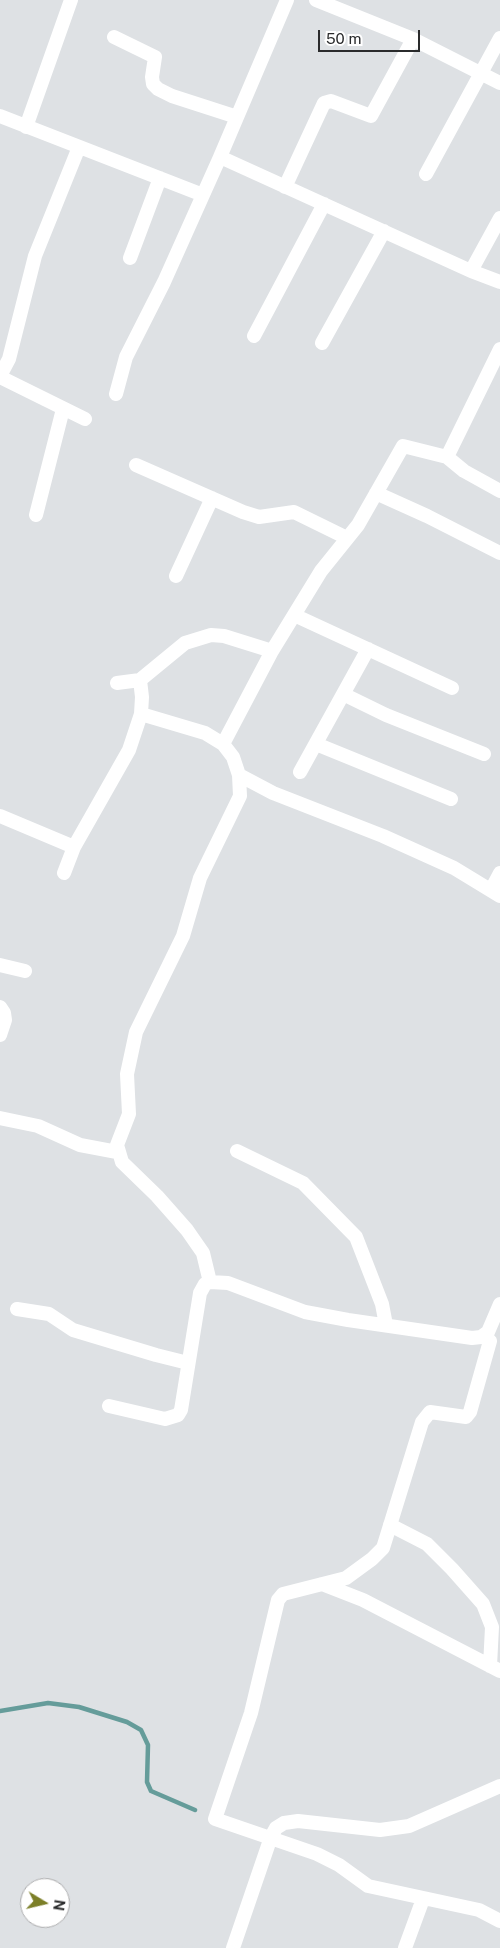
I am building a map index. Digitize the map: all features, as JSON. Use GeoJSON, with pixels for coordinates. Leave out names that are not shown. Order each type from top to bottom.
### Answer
{"type":"FeatureCollection","features":[{"type":"Feature","properties":{"kind":"street"},"geometry":{"type":"LineString","coordinates":[[26,127],[71,0]]}},
{"type":"Feature","properties":{"kind":"street"},"geometry":{"type":"LineString","coordinates":[[116,394],[126,357],[164,282],[287,0]]}},
{"type":"Feature","properties":{"kind":"street"},"geometry":{"type":"LineString","coordinates":[[316,0],[413,39],[500,83]]}},
{"type":"Feature","properties":{"kind":"street"},"geometry":{"type":"LineString","coordinates":[[114,36],[155,57],[152,78],[153,84],[158,89],[172,96],[237,117]]}},
{"type":"Feature","properties":{"kind":"street"},"geometry":{"type":"LineString","coordinates":[[426,174],[500,38]]}},
{"type":"Feature","properties":{"kind":"street"},"geometry":{"type":"LineString","coordinates":[[286,187],[324,103],[331,101],[371,116],[413,39]]}},
{"type":"Feature","properties":{"kind":"street"},"geometry":{"type":"LineString","coordinates":[[0,116],[203,195]]}},
{"type":"Feature","properties":{"kind":"street"},"geometry":{"type":"LineString","coordinates":[[79,147],[35,256],[9,359],[0,376],[85,419]]}},
{"type":"Feature","properties":{"kind":"street"},"geometry":{"type":"LineString","coordinates":[[220,157],[471,271],[500,282]]}},
{"type":"Feature","properties":{"kind":"street"},"geometry":{"type":"LineString","coordinates":[[130,258],[160,178]]}},
{"type":"Feature","properties":{"kind":"street"},"geometry":{"type":"LineString","coordinates":[[254,336],[324,204]]}},
{"type":"Feature","properties":{"kind":"street"},"geometry":{"type":"LineString","coordinates":[[471,271],[500,218]]}},
{"type":"Feature","properties":{"kind":"street"},"geometry":{"type":"LineString","coordinates":[[322,343],[384,231]]}},
{"type":"Feature","properties":{"kind":"street"},"geometry":{"type":"LineString","coordinates":[[447,457],[500,349]]}},
{"type":"Feature","properties":{"kind":"street"},"geometry":{"type":"LineString","coordinates":[[36,515],[63,409]]}},
{"type":"Feature","properties":{"kind":"street"},"geometry":{"type":"LineString","coordinates":[[223,744],[272,651],[321,570],[358,525],[403,446],[447,457],[464,471],[500,491]]}},
{"type":"Feature","properties":{"kind":"street"},"geometry":{"type":"LineString","coordinates":[[136,465],[259,517],[294,512],[348,538]]}},
{"type":"Feature","properties":{"kind":"street"},"geometry":{"type":"LineString","coordinates":[[376,494],[427,516],[500,553]]}},
{"type":"Feature","properties":{"kind":"street"},"geometry":{"type":"LineString","coordinates":[[176,576],[212,498]]}},
{"type":"Feature","properties":{"kind":"street"},"geometry":{"type":"LineString","coordinates":[[294,615],[452,688]]}},
{"type":"Feature","properties":{"kind":"street"},"geometry":{"type":"LineString","coordinates":[[118,683],[140,680],[185,643],[211,634],[224,636],[272,651]]}},
{"type":"Feature","properties":{"kind":"street"},"geometry":{"type":"LineString","coordinates":[[300,772],[368,649]]}},
{"type":"Feature","properties":{"kind":"street"},"geometry":{"type":"LineString","coordinates":[[64,873],[74,847],[129,750],[141,714],[140,680]]}},
{"type":"Feature","properties":{"kind":"street"},"geometry":{"type":"LineString","coordinates":[[343,694],[386,715],[484,754]]}},
{"type":"Feature","properties":{"kind":"street"},"geometry":{"type":"LineString","coordinates":[[141,714],[205,733],[223,744],[233,757],[239,775],[240,796],[200,878],[195,891],[191,916],[183,936],[136,1032],[127,1074],[129,1114],[117,1145],[117,1152],[122,1162],[157,1196],[187,1230],[203,1253],[210,1282]]}},
{"type":"Feature","properties":{"kind":"street"},"geometry":{"type":"LineString","coordinates":[[316,744],[451,799]]}},
{"type":"Feature","properties":{"kind":"street"},"geometry":{"type":"LineString","coordinates":[[239,775],[273,793],[392,840],[454,868],[496,893],[500,873]]}},
{"type":"Feature","properties":{"kind":"street"},"geometry":{"type":"LineString","coordinates":[[0,816],[74,847]]}},
{"type":"Feature","properties":{"kind":"street"},"geometry":{"type":"LineString","coordinates":[[0,965],[25,970]]}},
{"type":"Feature","properties":{"kind":"street"},"geometry":{"type":"LineString","coordinates":[[0,1007],[4,1013],[5,1020],[0,1035]]}},
{"type":"Feature","properties":{"kind":"street"},"geometry":{"type":"LineString","coordinates":[[0,1118],[38,1126],[80,1145],[117,1152]]}},
{"type":"Feature","properties":{"kind":"street"},"geometry":{"type":"LineString","coordinates":[[237,1152],[303,1183],[356,1237],[382,1304],[386,1325]]}},
{"type":"Feature","properties":{"kind":"street"},"geometry":{"type":"LineString","coordinates":[[109,1406],[165,1419],[175,1417],[181,1410],[200,1293],[205,1284],[210,1282],[228,1283],[305,1312],[490,1341]]}},
{"type":"Feature","properties":{"kind":"street"},"geometry":{"type":"LineString","coordinates":[[500,1304],[495,1321],[488,1332],[490,1341],[470,1412],[466,1417],[430,1412],[422,1422],[383,1548],[372,1559],[346,1578],[283,1594],[278,1600],[251,1713],[215,1818],[317,1854],[339,1865],[368,1886],[479,1910],[500,1921]]}},
{"type":"Feature","properties":{"kind":"street"},"geometry":{"type":"LineString","coordinates":[[17,1309],[49,1314],[73,1330],[156,1356],[188,1363]]}},
{"type":"Feature","properties":{"kind":"street"},"geometry":{"type":"LineString","coordinates":[[390,1525],[426,1544],[452,1569],[483,1604],[492,1627],[495,1668]]}},
{"type":"Feature","properties":{"kind":"street"},"geometry":{"type":"LineString","coordinates":[[322,1584],[363,1600],[495,1668]]}},
{"type":"Feature","properties":{"kind":"street"},"geometry":{"type":"LineString","coordinates":[[234,1948],[271,1837],[276,1828],[284,1823],[298,1821],[380,1830],[409,1826],[500,1786]]}},
{"type":"Feature","properties":{"kind":"street"},"geometry":{"type":"LineString","coordinates":[[405,1948],[423,1899]]}},
{"type":"Feature","properties":{"kind":"waterway"},"geometry":{"type":"LineString","coordinates":[[0,1711],[48,1703],[79,1707],[127,1722],[141,1730],[148,1745],[147,1782],[151,1791],[195,1810]]}}]}
